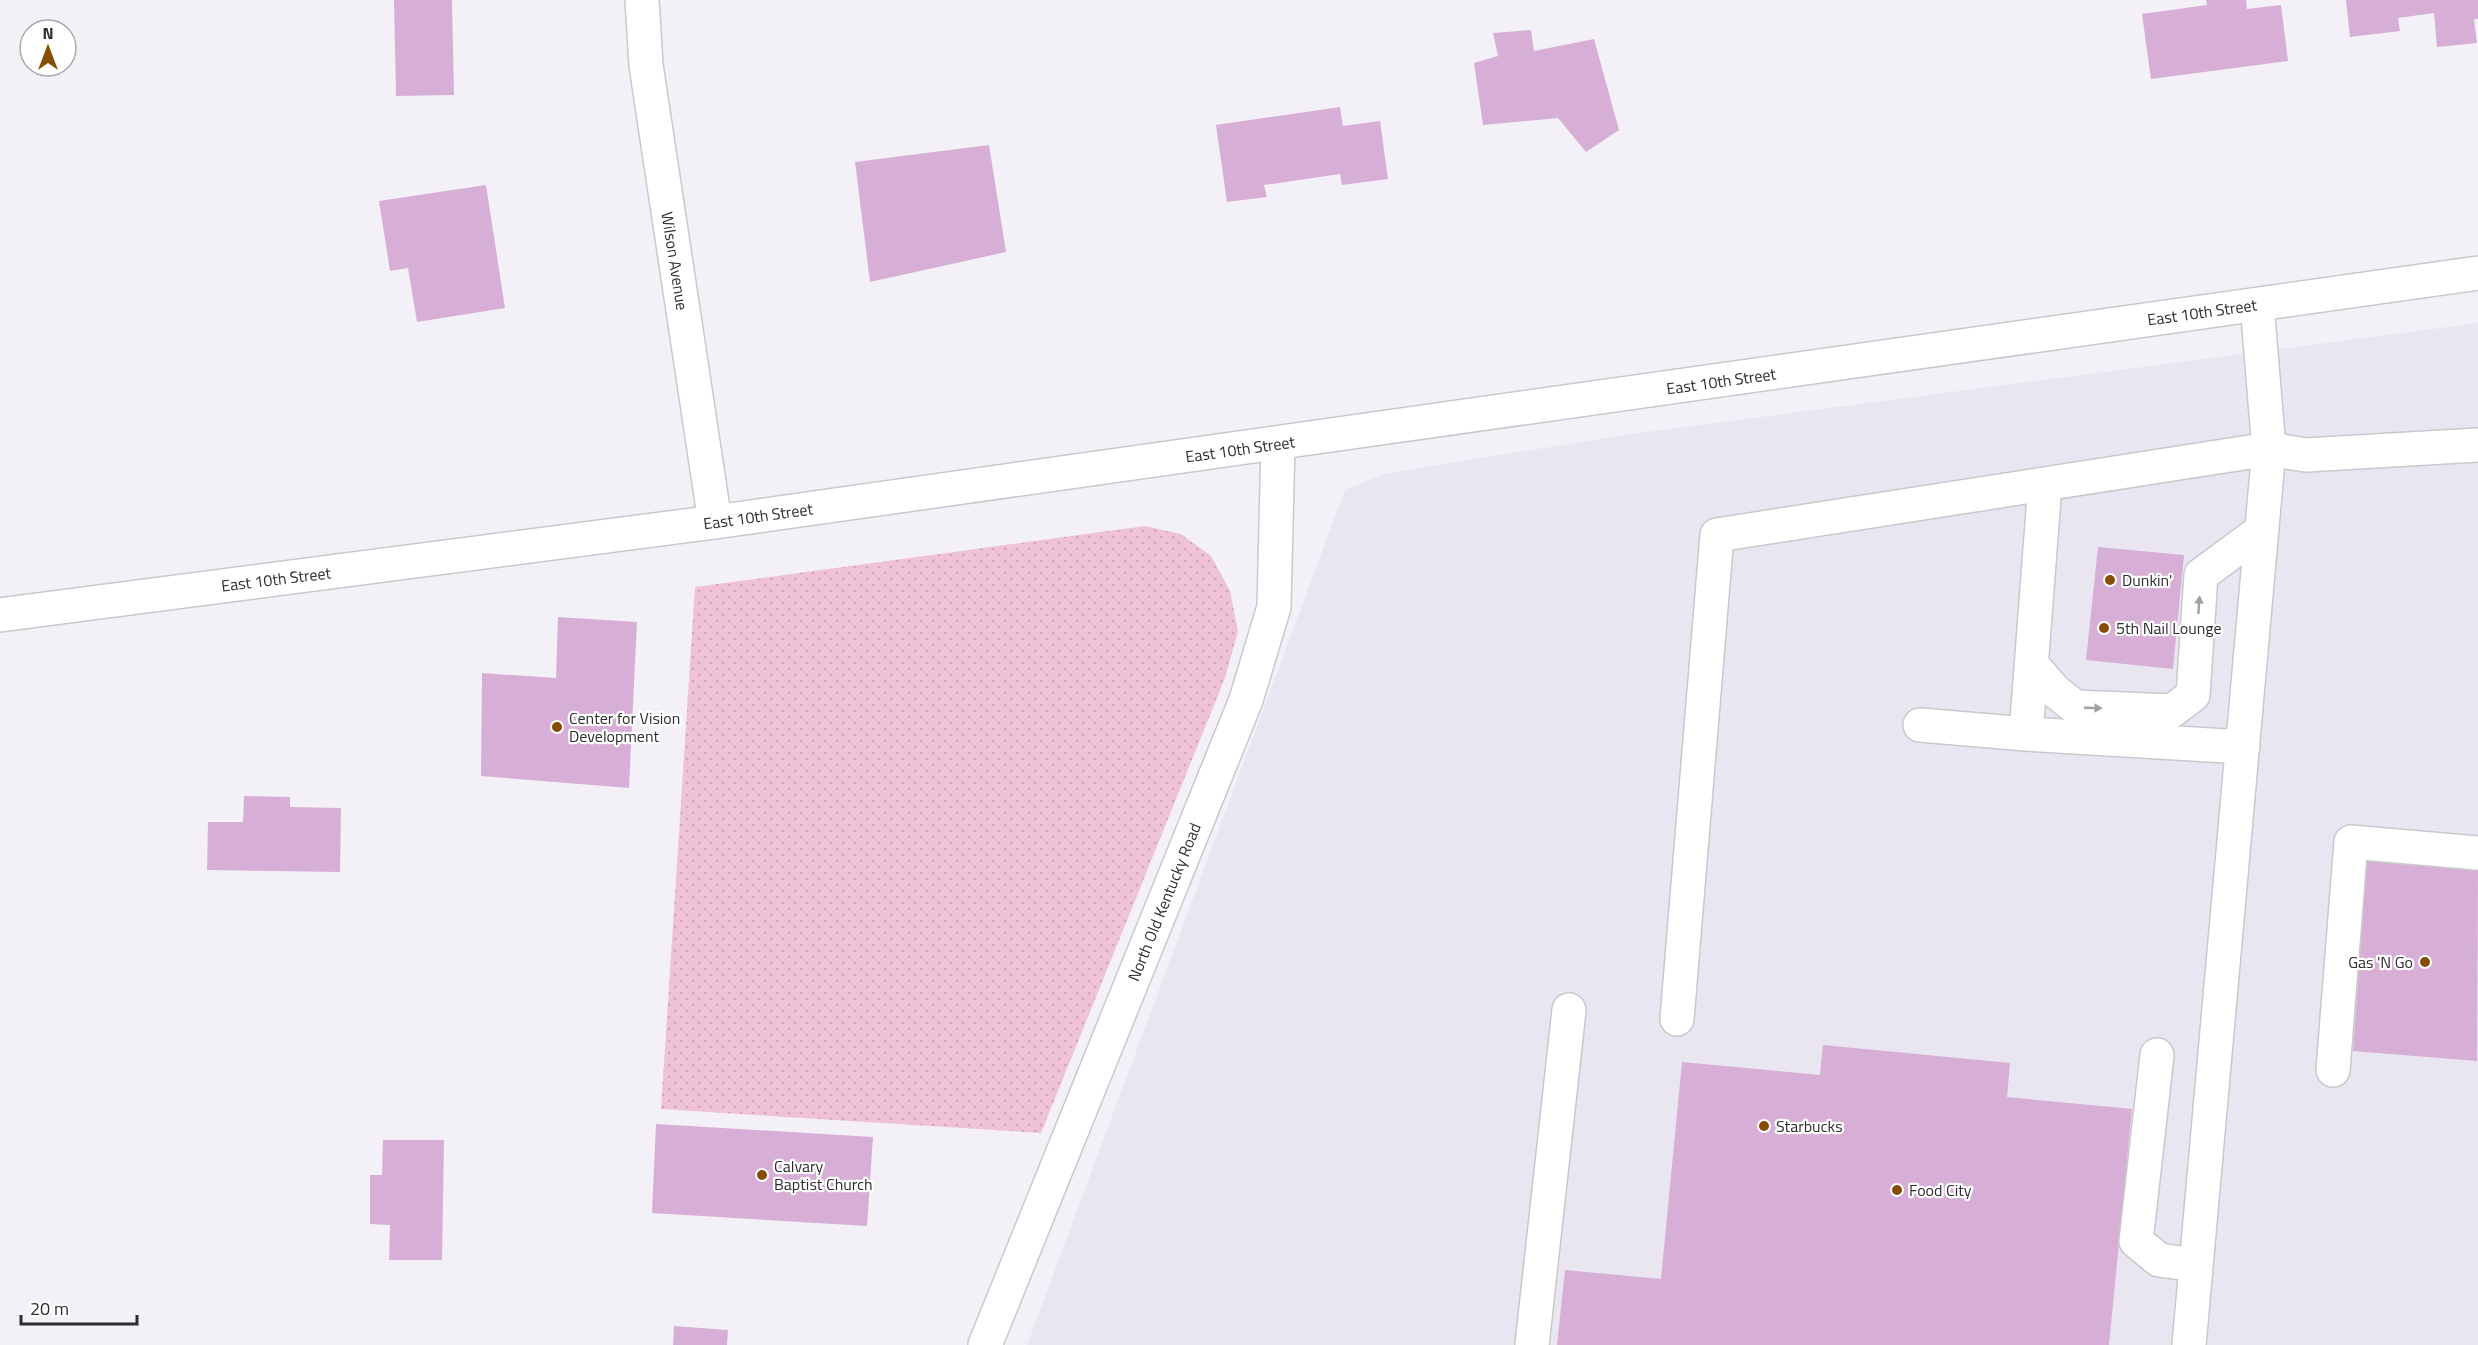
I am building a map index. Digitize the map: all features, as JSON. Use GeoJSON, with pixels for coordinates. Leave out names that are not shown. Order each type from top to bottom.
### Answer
{"type":"FeatureCollection","features":[{"type":"Feature","properties":{"kind":"main road","name":"Wilson Avenue"},"geometry":{"type":"LineString","coordinates":[[642,0],[646,64],[715,522]]}},
{"type":"Feature","properties":{"kind":"main road","name":"East 10th Street"},"geometry":{"type":"LineString","coordinates":[[0,615],[715,522],[2478,273]]}},
{"type":"Feature","properties":{"kind":"main road"},"geometry":{"type":"LineString","coordinates":[[2189,1345],[2269,449],[2257,305]]}},
{"type":"Feature","properties":{"kind":"main road","name":"North Old Kentucky Road"},"geometry":{"type":"LineString","coordinates":[[985,1345],[1246,700],[1274,607],[1278,444]]}},
{"type":"Feature","properties":{"kind":"main road"},"geometry":{"type":"LineString","coordinates":[[1677,1019],[1717,535],[2269,449],[2306,455],[2478,445]]}},
{"type":"Feature","properties":{"kind":"main road"},"geometry":{"type":"LineString","coordinates":[[2026,734],[2045,484]]}},
{"type":"Feature","properties":{"kind":"main road"},"geometry":{"type":"LineString","coordinates":[[2032,665],[2074,708],[2172,711],[2193,695],[2201,575],[2262,530]]}},
{"type":"Feature","properties":{"kind":"main road"},"geometry":{"type":"LineString","coordinates":[[1920,725],[2243,747]]}},
{"type":"Feature","properties":{"kind":"main road"},"geometry":{"type":"LineString","coordinates":[[2333,1070],[2351,842],[2478,853]]}},
{"type":"Feature","properties":{"kind":"main road"},"geometry":{"type":"LineString","coordinates":[[1532,1345],[1569,1010]]}},
{"type":"Feature","properties":{"kind":"main road"},"geometry":{"type":"LineString","coordinates":[[2157,1055],[2136,1241],[2159,1260],[2196,1265]]}},
{"type":"Feature","properties":{"kind":"shaded area"},"geometry":{"type":"Polygon","coordinates":[[[2478,323],[2478,1345],[1027,1345],[1345,490],[1383,474],[1624,435],[2478,323]]]}},
{"type":"Feature","properties":{"kind":"shaded area"},"geometry":{"type":"Polygon","coordinates":[[[1145,526],[1181,534],[1211,556],[1230,591],[1238,631],[1225,678],[1041,1133],[661,1109],[695,587],[1145,526]]]}},
{"type":"Feature","properties":{"kind":"building"},"geometry":{"type":"Polygon","coordinates":[[[394,0],[452,0],[454,95],[396,96],[394,0]]]}},
{"type":"Feature","properties":{"kind":"building"},"geometry":{"type":"Polygon","coordinates":[[[2206,0],[2246,0],[2247,9],[2281,5],[2288,61],[2151,79],[2142,14],[2207,5],[2206,0]]]}},
{"type":"Feature","properties":{"kind":"building"},"geometry":{"type":"Polygon","coordinates":[[[2346,0],[2478,0],[2478,19],[2474,19],[2477,43],[2437,47],[2434,13],[2398,18],[2400,31],[2350,37],[2346,0]]]}},
{"type":"Feature","properties":{"kind":"building"},"geometry":{"type":"Polygon","coordinates":[[[1531,30],[1534,51],[1594,39],[1619,130],[1586,152],[1558,118],[1483,125],[1474,63],[1498,56],[1493,33],[1531,30]]]}},
{"type":"Feature","properties":{"kind":"building"},"geometry":{"type":"Polygon","coordinates":[[[1340,107],[1343,126],[1380,121],[1388,179],[1342,185],[1340,174],[1264,185],[1267,197],[1227,202],[1216,125],[1340,107]]]}},
{"type":"Feature","properties":{"kind":"building"},"geometry":{"type":"Polygon","coordinates":[[[989,145],[1006,252],[870,282],[855,162],[989,145]]]}},
{"type":"Feature","properties":{"kind":"building"},"geometry":{"type":"Polygon","coordinates":[[[486,185],[505,308],[417,322],[408,268],[390,271],[379,201],[486,185]]]}},
{"type":"Feature","properties":{"kind":"building"},"geometry":{"type":"Polygon","coordinates":[[[2098,547],[2184,555],[2173,669],[2086,660],[2098,547]]]}},
{"type":"Feature","properties":{"kind":"building","name":"Center for Vision Development"},"geometry":{"type":"Polygon","coordinates":[[[558,617],[637,622],[629,788],[481,776],[482,673],[556,678],[558,617]]]}},
{"type":"Feature","properties":{"kind":"building"},"geometry":{"type":"Polygon","coordinates":[[[244,796],[290,797],[290,807],[341,808],[340,872],[207,870],[208,822],[243,822],[244,796]]]}},
{"type":"Feature","properties":{"kind":"building"},"geometry":{"type":"Polygon","coordinates":[[[2367,861],[2478,871],[2477,1061],[2353,1051],[2367,861]]]}},
{"type":"Feature","properties":{"kind":"building","name":"Food City"},"geometry":{"type":"Polygon","coordinates":[[[1823,1045],[2010,1063],[2007,1097],[2132,1109],[2109,1345],[1557,1345],[1565,1270],[1661,1279],[1682,1062],[1820,1075],[1823,1045]]]}},
{"type":"Feature","properties":{"kind":"building","name":"Calvary Baptist Church"},"geometry":{"type":"Polygon","coordinates":[[[656,1124],[873,1137],[867,1226],[652,1213],[656,1124]]]}},
{"type":"Feature","properties":{"kind":"building"},"geometry":{"type":"Polygon","coordinates":[[[383,1140],[444,1140],[442,1260],[389,1260],[390,1225],[370,1224],[370,1175],[382,1175],[383,1140]]]}},
{"type":"Feature","properties":{"kind":"building"},"geometry":{"type":"Polygon","coordinates":[[[674,1326],[728,1330],[727,1345],[673,1345],[674,1326]]]}},
{"type":"Feature","properties":{"kind":"place","name":"Dunkin'"},"geometry":{"type":"Point","coordinates":[2110,580]}},
{"type":"Feature","properties":{"kind":"place","name":"5th Nail Lounge"},"geometry":{"type":"Point","coordinates":[2104,628]}},
{"type":"Feature","properties":{"kind":"place","name":"Center for Vision Development"},"geometry":{"type":"Point","coordinates":[557,727]}},
{"type":"Feature","properties":{"kind":"place","name":"Gas 'N Go"},"geometry":{"type":"Point","coordinates":[2425,962]}},
{"type":"Feature","properties":{"kind":"place","name":"Starbucks"},"geometry":{"type":"Point","coordinates":[1764,1126]}},
{"type":"Feature","properties":{"kind":"place","name":"Calvary Baptist Church"},"geometry":{"type":"Point","coordinates":[762,1175]}},
{"type":"Feature","properties":{"kind":"place","name":"Food City"},"geometry":{"type":"Point","coordinates":[1897,1190]}}]}
